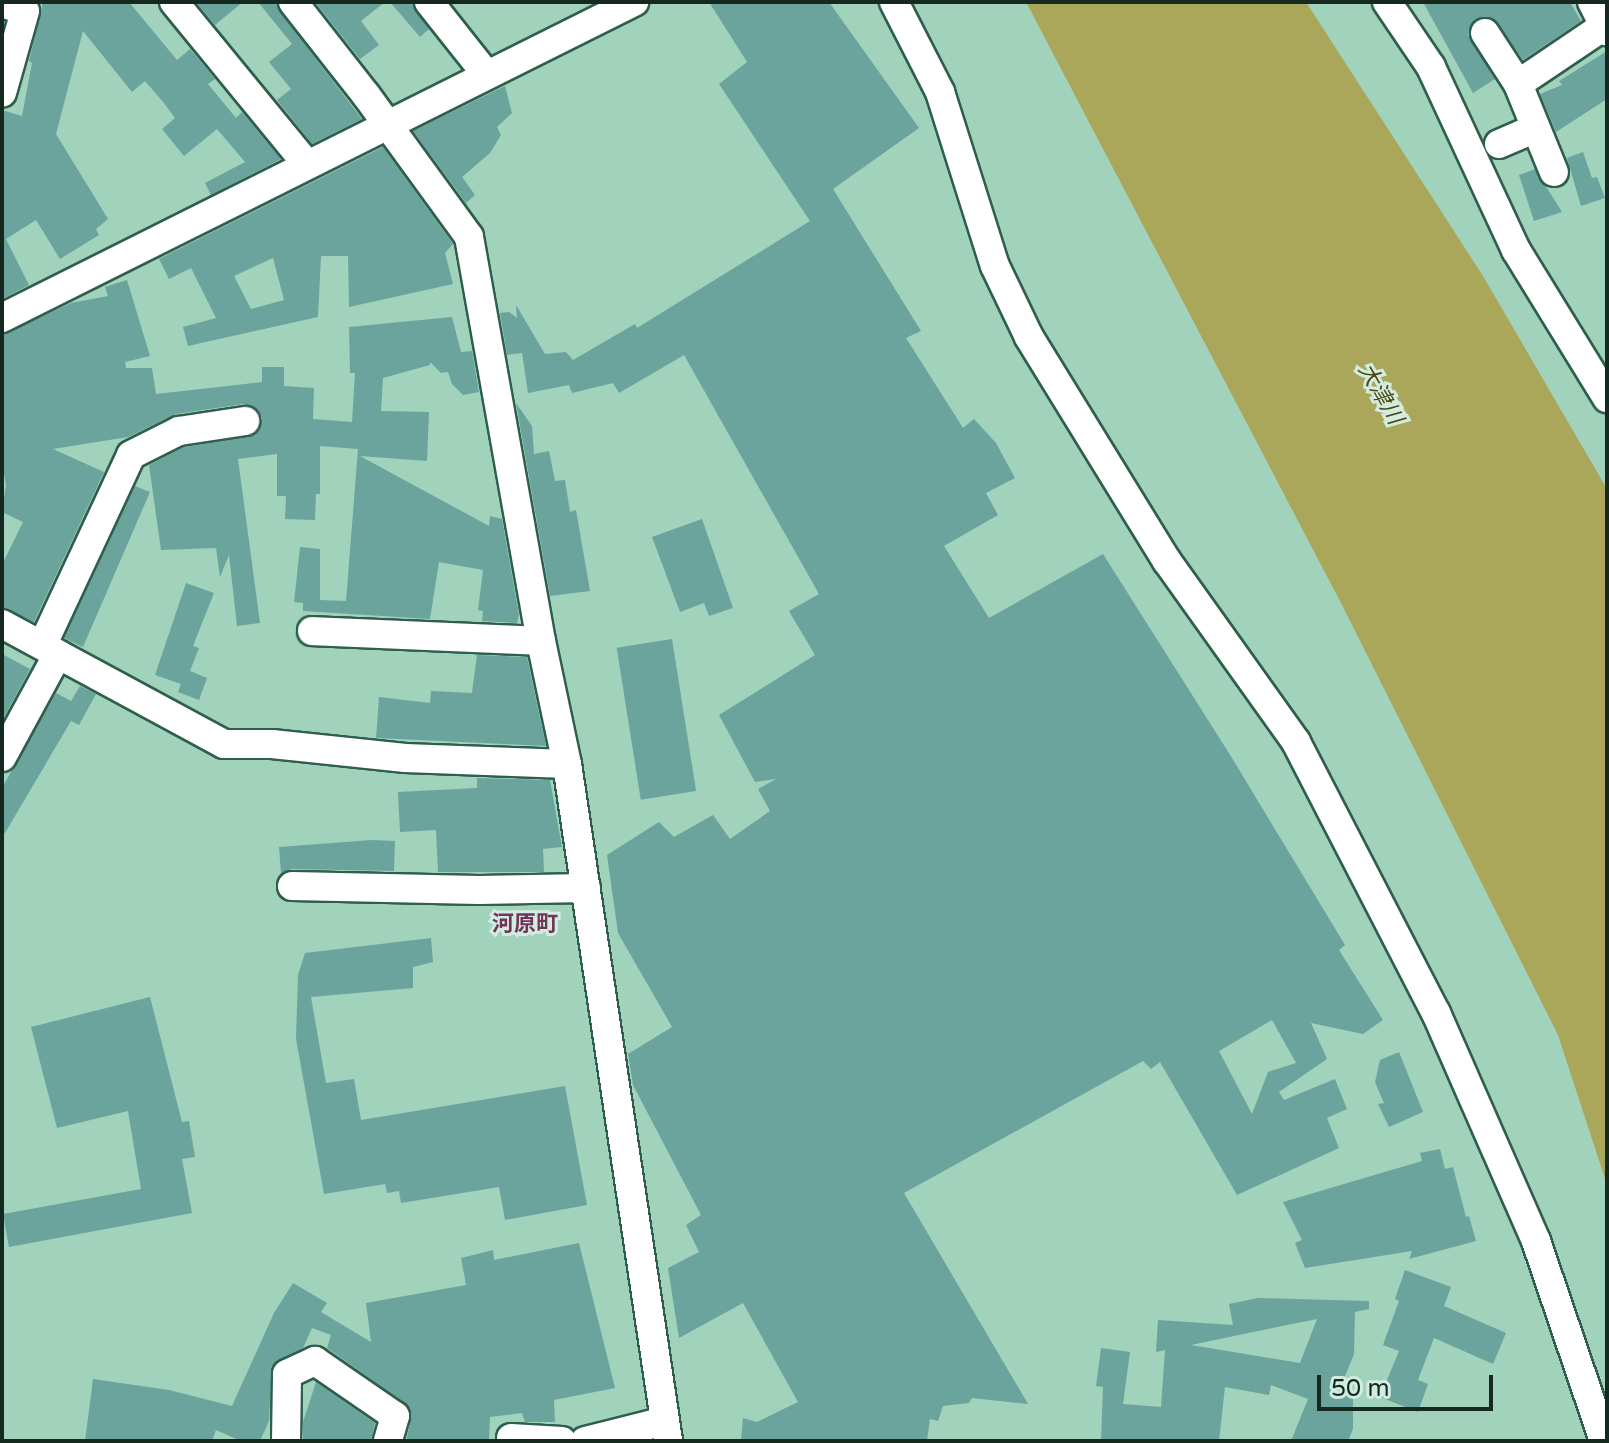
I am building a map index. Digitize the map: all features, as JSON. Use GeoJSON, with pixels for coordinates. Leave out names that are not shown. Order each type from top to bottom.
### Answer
{"type":"FeatureCollection","features":[{"type":"Feature","properties":{"kind":"street"},"geometry":{"type":"LineString","coordinates":[[174,2],[306,163]]}},
{"type":"Feature","properties":{"kind":"street"},"geometry":{"type":"LineString","coordinates":[[293,2],[388,123],[469,237],[541,641],[567,764],[667,1431],[585,1441]]}},
{"type":"Feature","properties":{"kind":"street"},"geometry":{"type":"LineString","coordinates":[[429,2],[486,74]]}},
{"type":"Feature","properties":{"kind":"street"},"geometry":{"type":"LineString","coordinates":[[2,318],[306,163],[634,2]]}},
{"type":"Feature","properties":{"kind":"street"},"geometry":{"type":"LineString","coordinates":[[894,2],[940,92],[995,266],[1029,337],[1167,561],[1296,742],[1436,1013],[1536,1241],[1604,1441]]}},
{"type":"Feature","properties":{"kind":"street"},"geometry":{"type":"LineString","coordinates":[[1387,2],[1431,67],[1516,250],[1607,398]]}},
{"type":"Feature","properties":{"kind":"street"},"geometry":{"type":"LineString","coordinates":[[2,3],[25,11],[2,93]]}},
{"type":"Feature","properties":{"kind":"street"},"geometry":{"type":"LineString","coordinates":[[1518,84],[1601,20]]}},
{"type":"Feature","properties":{"kind":"street"},"geometry":{"type":"LineString","coordinates":[[1485,33],[1518,84],[1554,172]]}},
{"type":"Feature","properties":{"kind":"street"},"geometry":{"type":"LineString","coordinates":[[1499,144],[1536,128]]}},
{"type":"Feature","properties":{"kind":"street"},"geometry":{"type":"LineString","coordinates":[[2,757],[131,455],[179,431],[245,421]]}},
{"type":"Feature","properties":{"kind":"street"},"geometry":{"type":"LineString","coordinates":[[2,624],[224,744],[272,744],[405,758],[567,764]]}},
{"type":"Feature","properties":{"kind":"street"},"geometry":{"type":"LineString","coordinates":[[312,631],[541,641]]}},
{"type":"Feature","properties":{"kind":"street"},"geometry":{"type":"LineString","coordinates":[[292,886],[479,890],[586,888]]}},
{"type":"Feature","properties":{"kind":"street"},"geometry":{"type":"LineString","coordinates":[[286,1441],[287,1374],[315,1361],[395,1416],[388,1441]]}},
{"type":"Feature","properties":{"kind":"street"},"geometry":{"type":"LineString","coordinates":[[511,1438],[562,1441]]}},
{"type":"Feature","properties":{"kind":"water","name":"大津川"},"geometry":{"type":"Polygon","coordinates":[[[1026,2],[1306,2],[1483,276],[1607,489],[1607,1185],[1558,1035],[1341,603],[1026,2]]]}},
{"type":"Feature","properties":{"kind":"building"},"geometry":{"type":"Polygon","coordinates":[[[43,2],[129,2],[177,60],[190,49],[215,79],[208,84],[236,118],[242,112],[281,159],[211,195],[205,183],[245,162],[217,129],[184,156],[162,129],[175,118],[164,103],[145,81],[132,92],[83,31],[56,134],[108,219],[96,229],[99,235],[60,259],[36,220],[6,239],[29,285],[2,299],[2,110],[22,116],[32,63],[29,61],[43,2]]]}},
{"type":"Feature","properties":{"kind":"building"},"geometry":{"type":"Polygon","coordinates":[[[196,2],[243,2],[215,25],[196,2]]]}},
{"type":"Feature","properties":{"kind":"building"},"geometry":{"type":"Polygon","coordinates":[[[258,2],[276,2],[280,12],[362,119],[312,144],[277,100],[291,89],[269,62],[292,44],[258,2]]]}},
{"type":"Feature","properties":{"kind":"building"},"geometry":{"type":"Polygon","coordinates":[[[315,2],[385,2],[361,21],[379,45],[360,59],[315,2]]]}},
{"type":"Feature","properties":{"kind":"building"},"geometry":{"type":"Polygon","coordinates":[[[390,2],[412,2],[429,29],[420,37],[390,2]]]}},
{"type":"Feature","properties":{"kind":"building"},"geometry":{"type":"Polygon","coordinates":[[[709,2],[829,2],[919,128],[833,189],[921,331],[906,338],[963,428],[974,419],[996,443],[1015,478],[986,493],[998,515],[944,546],[989,618],[1103,554],[1345,945],[1339,950],[1383,1020],[1363,1034],[1311,1023],[1327,1059],[1279,1092],[1284,1100],[1335,1079],[1347,1109],[1327,1118],[1339,1148],[1237,1195],[1160,1062],[1151,1069],[1143,1061],[904,1193],[1028,1404],[972,1398],[969,1403],[943,1406],[938,1421],[930,1419],[927,1441],[741,1441],[743,1418],[757,1422],[798,1402],[743,1303],[679,1338],[668,1268],[699,1252],[686,1225],[701,1215],[633,1085],[628,1054],[672,1027],[618,933],[607,855],[659,822],[674,837],[713,815],[730,839],[770,811],[758,789],[776,779],[755,782],[719,715],[815,655],[789,611],[819,594],[684,355],[619,393],[613,383],[572,393],[569,385],[528,393],[522,353],[507,355],[500,313],[509,312],[517,318],[516,305],[545,354],[566,352],[573,360],[635,324],[637,328],[810,221],[719,84],[747,62],[709,2]],[[1272,1020],[1219,1051],[1252,1114],[1268,1072],[1296,1063],[1272,1020]]]}},
{"type":"Feature","properties":{"kind":"building"},"geometry":{"type":"Polygon","coordinates":[[[1423,2],[1570,2],[1581,21],[1523,60],[1493,18],[1475,19],[1468,35],[1495,79],[1473,93],[1423,2]]]}},
{"type":"Feature","properties":{"kind":"building"},"geometry":{"type":"Polygon","coordinates":[[[1607,51],[1607,99],[1556,132],[1540,94],[1562,85],[1559,81],[1607,51]]]}},
{"type":"Feature","properties":{"kind":"building"},"geometry":{"type":"Polygon","coordinates":[[[505,86],[512,113],[497,127],[501,135],[490,153],[462,177],[475,195],[466,203],[413,131],[505,86]]]}},
{"type":"Feature","properties":{"kind":"building"},"geometry":{"type":"Polygon","coordinates":[[[383,147],[453,244],[445,253],[453,284],[349,307],[348,256],[321,256],[318,317],[188,346],[183,327],[216,318],[191,268],[169,279],[159,259],[383,147]],[[273,258],[234,276],[251,309],[284,300],[273,258]]]}},
{"type":"Feature","properties":{"kind":"building"},"geometry":{"type":"Polygon","coordinates":[[[1583,152],[1592,178],[1597,177],[1605,198],[1581,206],[1567,158],[1583,152]]]}},
{"type":"Feature","properties":{"kind":"building"},"geometry":{"type":"Polygon","coordinates":[[[1535,169],[1562,212],[1534,221],[1519,175],[1535,169]]]}},
{"type":"Feature","properties":{"kind":"building"},"geometry":{"type":"Polygon","coordinates":[[[127,280],[150,356],[125,362],[126,368],[152,368],[156,394],[262,382],[262,367],[284,367],[284,386],[314,388],[313,419],[352,422],[355,373],[350,373],[349,327],[452,317],[461,352],[472,351],[479,392],[463,395],[452,384],[448,372],[441,373],[430,362],[430,365],[383,378],[381,411],[429,412],[427,461],[360,456],[489,526],[490,516],[502,519],[519,615],[517,623],[482,621],[483,611],[478,610],[483,570],[439,562],[430,619],[303,611],[303,603],[294,602],[300,547],[320,549],[320,600],[346,601],[358,449],[320,446],[320,494],[316,494],[315,520],[285,519],[286,496],[277,496],[277,454],[238,459],[260,623],[237,626],[229,555],[220,577],[216,548],[161,550],[149,465],[184,447],[255,435],[262,418],[258,410],[243,404],[176,414],[128,437],[53,449],[104,472],[34,622],[2,607],[2,565],[23,522],[2,512],[6,485],[2,462],[2,335],[71,303],[108,296],[105,287],[127,280]]]}},
{"type":"Feature","properties":{"kind":"building"},"geometry":{"type":"Polygon","coordinates":[[[516,403],[532,426],[534,454],[549,451],[555,481],[565,480],[570,512],[576,510],[590,591],[550,596],[516,403]]]}},
{"type":"Feature","properties":{"kind":"building"},"geometry":{"type":"Polygon","coordinates":[[[135,486],[150,492],[83,647],[64,638],[135,486]]]}},
{"type":"Feature","properties":{"kind":"building"},"geometry":{"type":"Polygon","coordinates":[[[702,519],[733,608],[709,616],[704,603],[680,612],[652,537],[702,519]]]}},
{"type":"Feature","properties":{"kind":"building"},"geometry":{"type":"Polygon","coordinates":[[[186,583],[214,593],[193,646],[199,648],[190,671],[207,678],[199,700],[178,692],[181,684],[155,675],[186,583]]]}},
{"type":"Feature","properties":{"kind":"building"},"geometry":{"type":"Polygon","coordinates":[[[672,639],[696,791],[641,800],[617,648],[672,639]]]}},
{"type":"Feature","properties":{"kind":"building"},"geometry":{"type":"Polygon","coordinates":[[[2,654],[30,669],[2,721],[2,654]]]}},
{"type":"Feature","properties":{"kind":"building"},"geometry":{"type":"Polygon","coordinates":[[[477,655],[527,657],[546,746],[376,738],[379,697],[430,703],[431,691],[472,693],[477,655]]]}},
{"type":"Feature","properties":{"kind":"building"},"geometry":{"type":"Polygon","coordinates":[[[80,686],[96,694],[79,725],[71,721],[2,838],[2,788],[56,693],[71,701],[80,686]]]}},
{"type":"Feature","properties":{"kind":"building"},"geometry":{"type":"Polygon","coordinates":[[[477,778],[550,780],[562,847],[543,849],[544,872],[438,872],[436,830],[400,832],[398,792],[477,788],[477,778]]]}},
{"type":"Feature","properties":{"kind":"building"},"geometry":{"type":"Polygon","coordinates":[[[395,841],[394,871],[292,869],[281,873],[279,847],[395,841]]]}},
{"type":"Feature","properties":{"kind":"building"},"geometry":{"type":"Polygon","coordinates":[[[431,938],[433,962],[413,967],[413,988],[311,997],[326,1083],[354,1079],[361,1120],[565,1086],[587,1205],[505,1220],[499,1187],[401,1203],[399,1191],[387,1193],[385,1184],[324,1194],[296,1039],[298,975],[305,953],[431,938]]]}},
{"type":"Feature","properties":{"kind":"building"},"geometry":{"type":"Polygon","coordinates":[[[150,997],[182,1122],[189,1121],[195,1157],[182,1159],[192,1213],[9,1247],[3,1214],[141,1189],[128,1111],[57,1128],[31,1027],[150,997]]]}},
{"type":"Feature","properties":{"kind":"building"},"geometry":{"type":"Polygon","coordinates":[[[1399,1052],[1423,1112],[1389,1127],[1378,1104],[1384,1103],[1375,1082],[1380,1060],[1399,1052]]]}},
{"type":"Feature","properties":{"kind":"building"},"geometry":{"type":"Polygon","coordinates":[[[1440,1149],[1445,1169],[1453,1167],[1466,1217],[1469,1216],[1476,1241],[1409,1259],[1412,1251],[1305,1268],[1295,1243],[1302,1240],[1283,1202],[1422,1161],[1420,1153],[1440,1149]]]}},
{"type":"Feature","properties":{"kind":"building"},"geometry":{"type":"Polygon","coordinates":[[[579,1243],[615,1388],[554,1400],[555,1422],[525,1422],[522,1413],[490,1417],[489,1441],[406,1441],[411,1420],[405,1403],[327,1348],[331,1335],[312,1328],[303,1348],[272,1366],[269,1421],[260,1441],[241,1441],[216,1430],[212,1441],[85,1441],[93,1379],[169,1390],[232,1406],[274,1313],[293,1283],[327,1303],[321,1312],[371,1342],[366,1303],[466,1285],[461,1258],[493,1250],[494,1260],[579,1243]]]}},
{"type":"Feature","properties":{"kind":"building"},"geometry":{"type":"Polygon","coordinates":[[[1405,1270],[1451,1287],[1444,1306],[1506,1333],[1493,1364],[1434,1338],[1418,1380],[1428,1384],[1418,1412],[1380,1397],[1399,1351],[1383,1345],[1399,1301],[1395,1299],[1405,1270]]]}},
{"type":"Feature","properties":{"kind":"building"},"geometry":{"type":"Polygon","coordinates":[[[1258,1298],[1369,1301],[1369,1309],[1355,1312],[1354,1354],[1341,1386],[1353,1391],[1353,1429],[1348,1441],[1291,1441],[1308,1399],[1271,1385],[1269,1395],[1225,1387],[1219,1441],[1101,1441],[1103,1387],[1096,1386],[1101,1348],[1130,1352],[1123,1404],[1161,1407],[1165,1350],[1156,1352],[1158,1320],[1233,1325],[1229,1304],[1258,1298]],[[1317,1319],[1191,1345],[1300,1363],[1317,1319]]]}},
{"type":"Feature","properties":{"kind":"building"},"geometry":{"type":"Polygon","coordinates":[[[316,1382],[375,1423],[371,1441],[303,1441],[303,1422],[316,1382]]]}},
{"type":"Feature","properties":{"kind":"district","name":"河原町"},"geometry":{"type":"Point","coordinates":[525,925]}}]}
